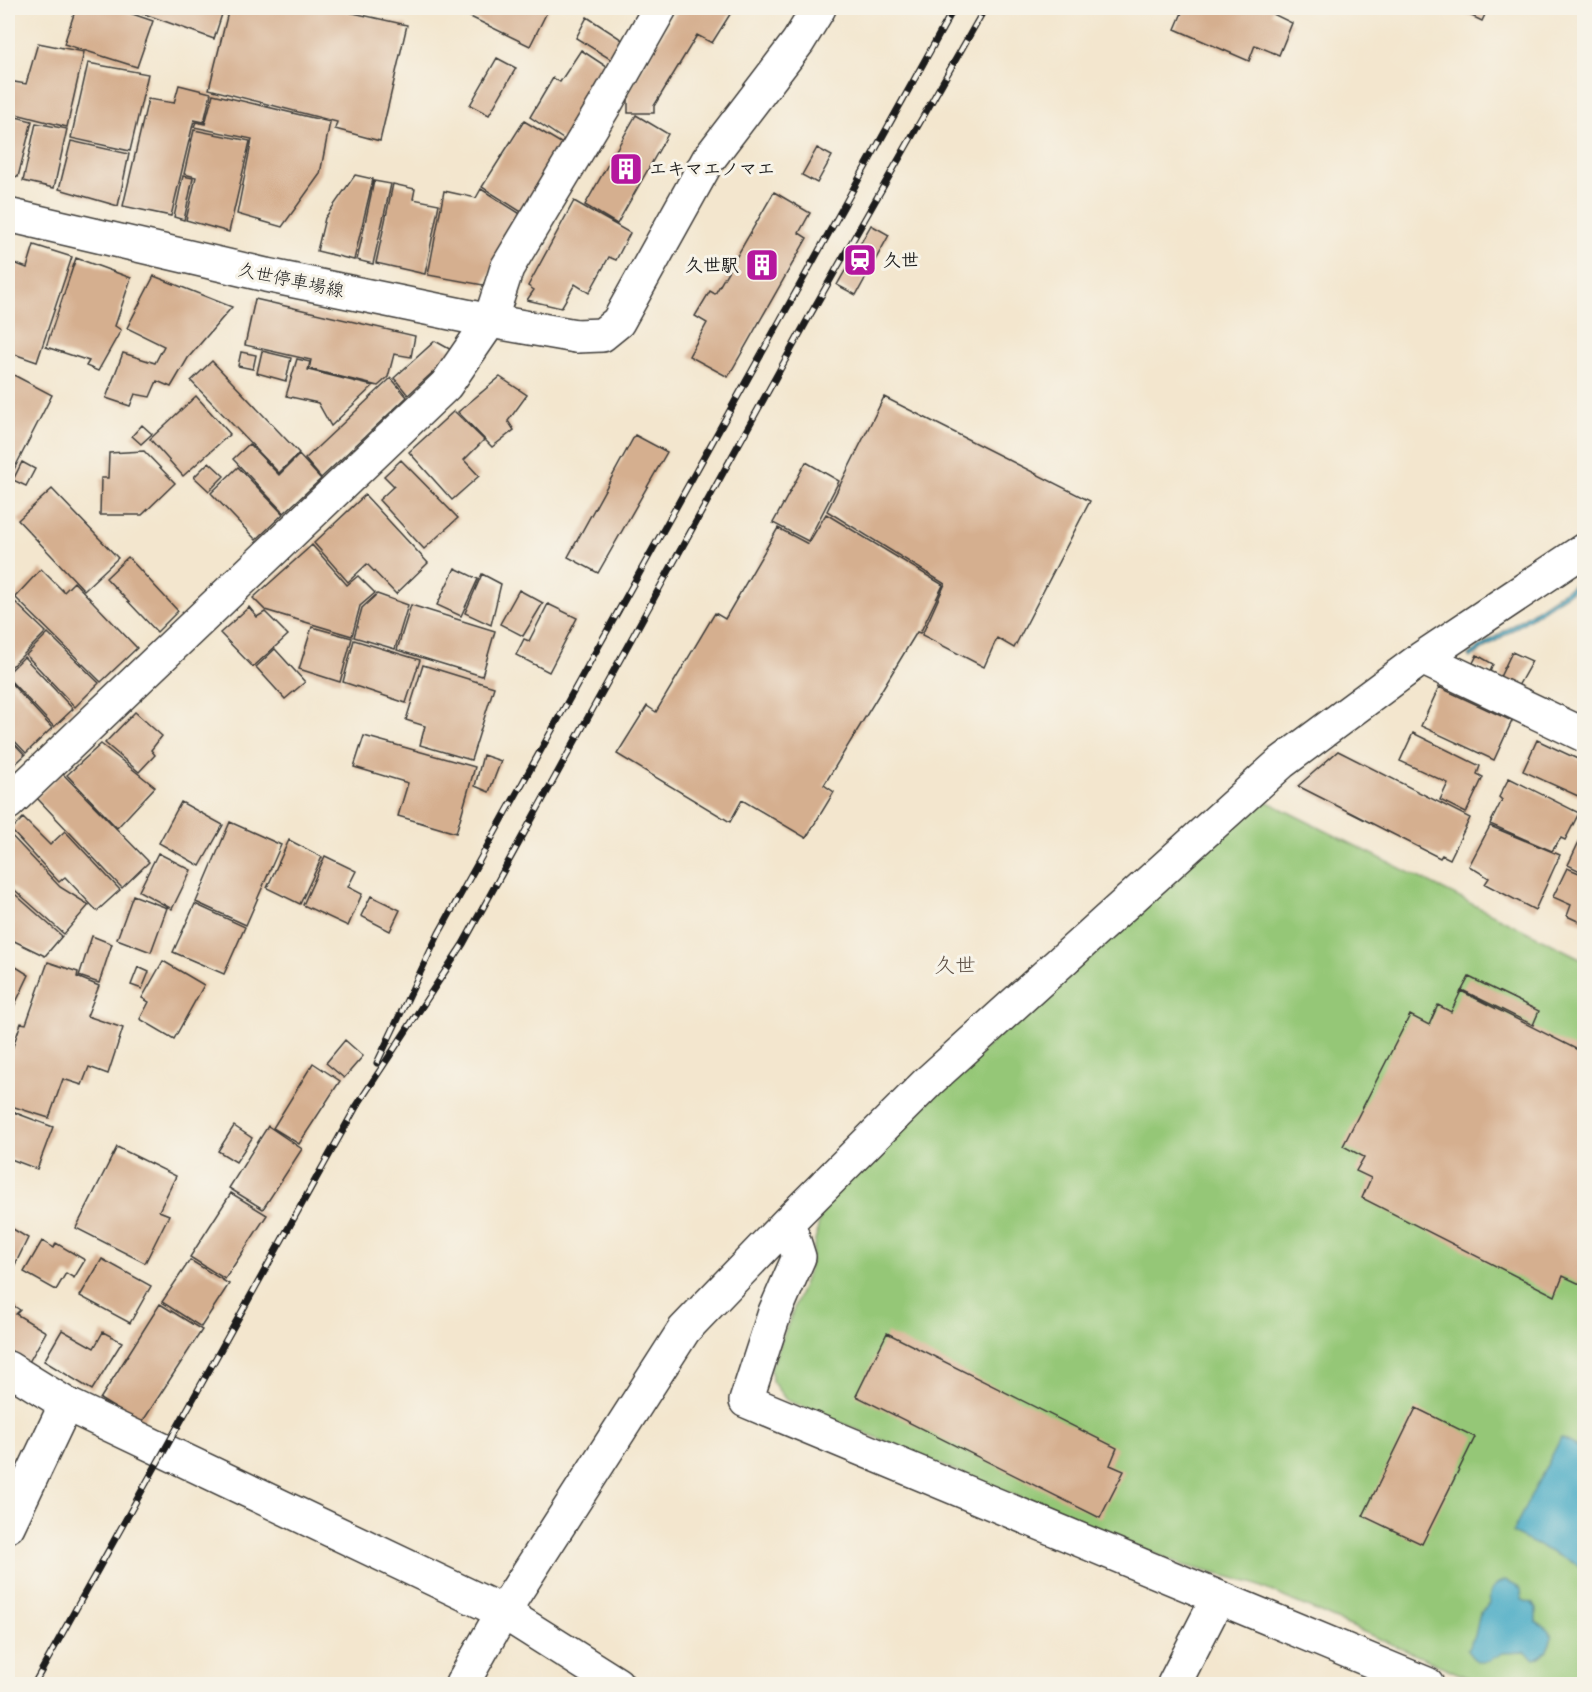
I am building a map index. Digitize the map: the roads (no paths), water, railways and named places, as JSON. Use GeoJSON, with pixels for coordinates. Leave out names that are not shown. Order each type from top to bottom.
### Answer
{"type":"FeatureCollection","features":[{"type":"Feature","properties":{"kind":"street"},"geometry":{"type":"LineString","coordinates":[[8,803],[446,385],[490,321],[507,268],[660,8]]}},
{"type":"Feature","properties":{"kind":"street","name":"久世停車場線"},"geometry":{"type":"LineString","coordinates":[[8,216],[255,273],[490,321],[576,336],[602,335],[618,322],[708,160],[798,42],[819,8]]}},
{"type":"Feature","properties":{"kind":"street"},"geometry":{"type":"LineString","coordinates":[[462,1684],[503,1612],[684,1330],[788,1222],[928,1082],[1282,762],[1422,658],[1584,550]]}},
{"type":"Feature","properties":{"kind":"street"},"geometry":{"type":"LineString","coordinates":[[1422,658],[1584,735]]}},
{"type":"Feature","properties":{"kind":"street"},"geometry":{"type":"LineString","coordinates":[[788,1222],[799,1257],[775,1312],[746,1401],[1428,1684]]}},
{"type":"Feature","properties":{"kind":"street"},"geometry":{"type":"LineString","coordinates":[[8,1368],[66,1404],[503,1612],[617,1684]]}},
{"type":"Feature","properties":{"kind":"street"},"geometry":{"type":"LineString","coordinates":[[8,1526],[66,1404]]}},
{"type":"Feature","properties":{"kind":"street"},"geometry":{"type":"LineString","coordinates":[[1174,1684],[1218,1598]]}},
{"type":"Feature","properties":{"kind":"water"},"geometry":{"type":"Polygon","coordinates":[[[1584,578],[1584,583],[1470,658],[1468,655],[1584,578]]]}},
{"type":"Feature","properties":{"kind":"water"},"geometry":{"type":"Polygon","coordinates":[[[1561,1438],[1584,1450],[1584,1568],[1512,1533],[1561,1438]]]}},
{"type":"Feature","properties":{"kind":"water"},"geometry":{"type":"Polygon","coordinates":[[[1505,1580],[1521,1589],[1522,1600],[1532,1603],[1536,1608],[1536,1622],[1546,1628],[1552,1636],[1550,1643],[1547,1650],[1538,1658],[1534,1659],[1525,1652],[1502,1653],[1488,1661],[1479,1661],[1474,1659],[1467,1649],[1475,1636],[1480,1613],[1490,1604],[1492,1589],[1505,1580]]]}},
{"type":"Feature","properties":{"kind":"railway"},"geometry":{"type":"LineString","coordinates":[[377,1063],[439,933],[954,8]]}},
{"type":"Feature","properties":{"kind":"railway"},"geometry":{"type":"LineString","coordinates":[[34,1684],[356,1107],[463,944],[809,317],[985,8]]}},
{"type":"Feature","properties":{"kind":"place","name":"エキマエノマエ"},"geometry":{"type":"Point","coordinates":[626,169]}},
{"type":"Feature","properties":{"kind":"place","name":"久世"},"geometry":{"type":"Point","coordinates":[860,260]}},
{"type":"Feature","properties":{"kind":"place","name":"久世駅"},"geometry":{"type":"Point","coordinates":[762,265]}},
{"type":"Feature","properties":{"kind":"district","name":"久世"},"geometry":{"type":"Point","coordinates":[955,965]}}]}
